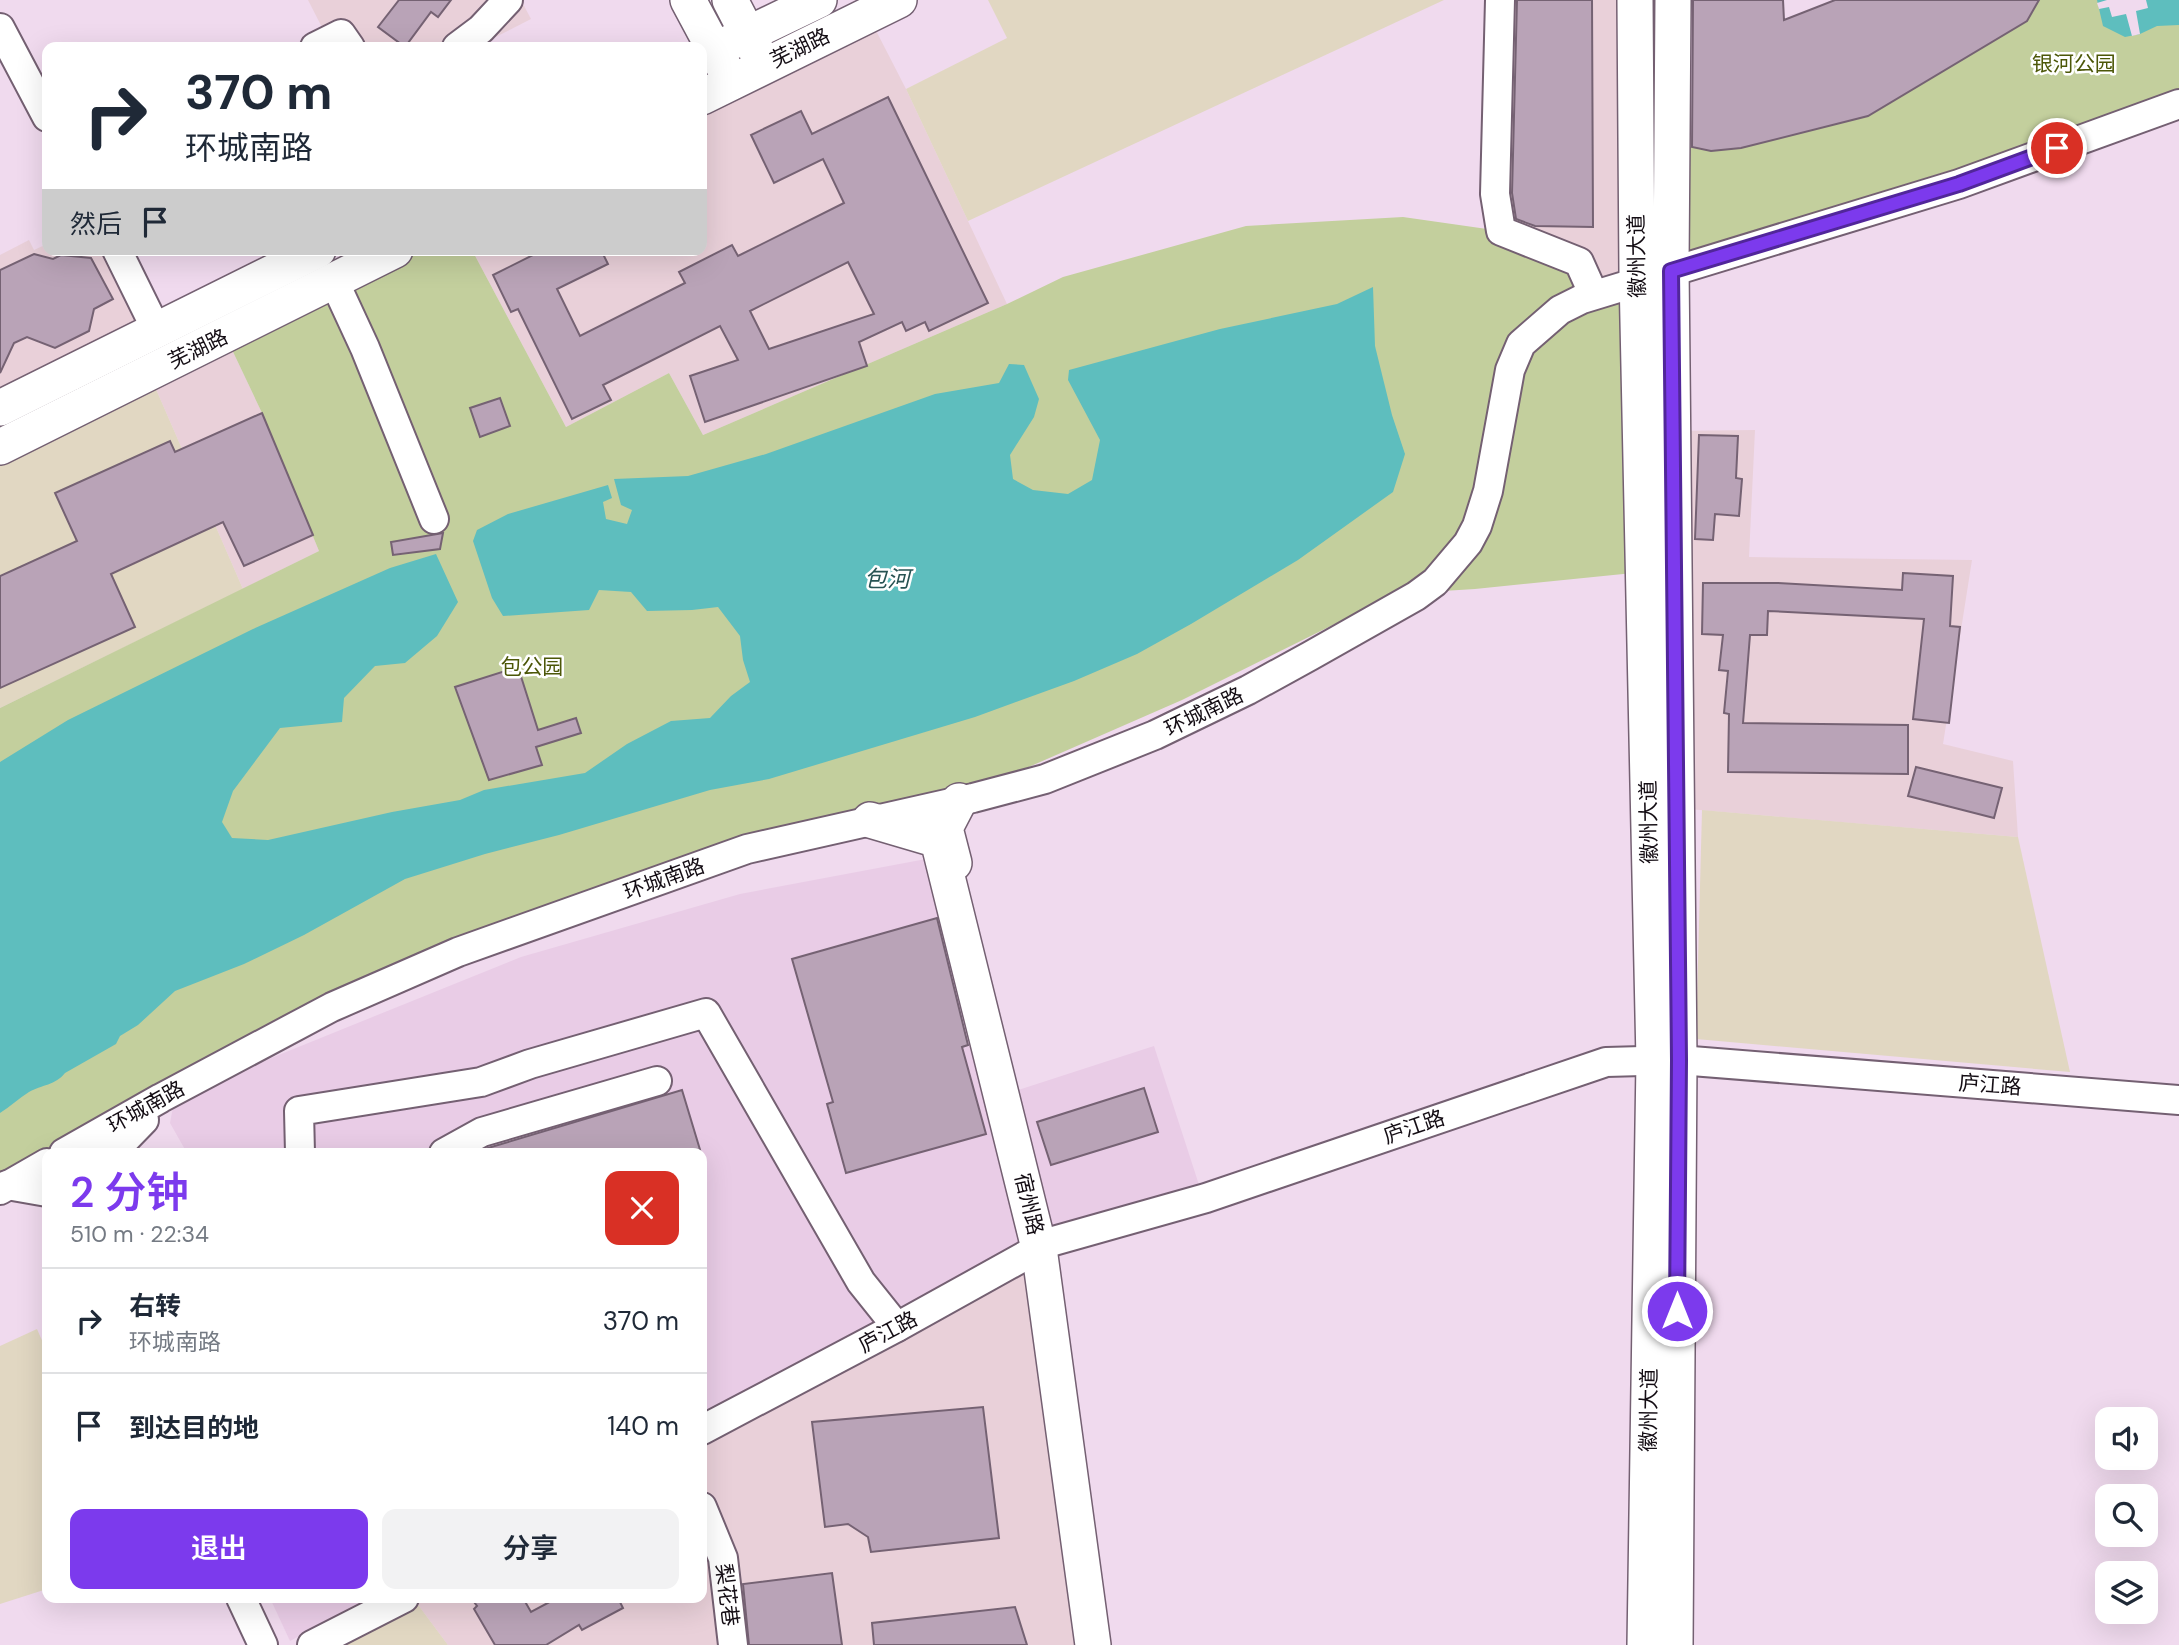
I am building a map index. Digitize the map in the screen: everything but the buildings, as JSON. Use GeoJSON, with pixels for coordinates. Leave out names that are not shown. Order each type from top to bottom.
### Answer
{"type":"FeatureCollection","features":[{"type":"Feature","properties":{"kind":"main road"},"geometry":{"type":"LineString","coordinates":[[688,0],[704,42]]}},
{"type":"Feature","properties":{"kind":"main road"},"geometry":{"type":"LineString","coordinates":[[730,0],[764,65]]}},
{"type":"Feature","properties":{"kind":"main road","name":"芜湖路"},"geometry":{"type":"LineString","coordinates":[[708,53],[819,0]]}},
{"type":"Feature","properties":{"kind":"main road","name":"芜湖路"},"geometry":{"type":"LineString","coordinates":[[707,94],[899,0]]}},
{"type":"Feature","properties":{"kind":"main road","name":"徽州大道"},"geometry":{"type":"LineString","coordinates":[[1635,0],[1637,282],[1666,1061],[1645,1645]]}},
{"type":"Feature","properties":{"kind":"main road","name":"徽州大道"},"geometry":{"type":"LineString","coordinates":[[1673,0],[1666,1061],[1675,1645]]}},
{"type":"Feature","properties":{"kind":"main road"},"geometry":{"type":"LineString","coordinates":[[708,53],[733,81]]}},
{"type":"Feature","properties":{"kind":"main road","name":"芜湖路"},"geometry":{"type":"LineString","coordinates":[[0,408],[306,256]]}},
{"type":"Feature","properties":{"kind":"main road","name":"芜湖路"},"geometry":{"type":"LineString","coordinates":[[0,447],[383,256]]}},
{"type":"Feature","properties":{"kind":"main road","name":"宿州路"},"geometry":{"type":"LineString","coordinates":[[959,801],[945,828],[1045,1245],[1107,1645]]}},
{"type":"Feature","properties":{"kind":"main road","name":"宿州路"},"geometry":{"type":"LineString","coordinates":[[870,820],[938,840],[1045,1245],[1093,1645]]}},
{"type":"Feature","properties":{"kind":"street"},"geometry":{"type":"LineString","coordinates":[[464,42],[481,29],[508,0]]}},
{"type":"Feature","properties":{"kind":"street"},"geometry":{"type":"LineString","coordinates":[[1500,0],[1495,194],[1501,231],[1579,262],[1592,291]]}},
{"type":"Feature","properties":{"kind":"street"},"geometry":{"type":"LineString","coordinates":[[0,28],[42,108]]}},
{"type":"Feature","properties":{"kind":"street"},"geometry":{"type":"LineString","coordinates":[[324,42],[341,34],[347,42]]}},
{"type":"Feature","properties":{"kind":"street","name":"环城南路"},"geometry":{"type":"LineString","coordinates":[[73,1148],[332,1007],[458,952],[747,849],[1045,779],[1155,735],[1248,690],[1416,596],[1447,568],[1468,543],[1477,526],[1488,491],[1510,370],[1521,344],[1560,310],[1582,299],[1959,184],[2179,104]]}},
{"type":"Feature","properties":{"kind":"street"},"geometry":{"type":"LineString","coordinates":[[120,256],[157,331]]}},
{"type":"Feature","properties":{"kind":"street"},"geometry":{"type":"LineString","coordinates":[[334,281],[365,348],[434,519]]}},
{"type":"Feature","properties":{"kind":"street"},"geometry":{"type":"LineString","coordinates":[[300,1148],[299,1111],[481,1082],[530,1064],[706,1013],[861,1282],[897,1327]]}},
{"type":"Feature","properties":{"kind":"street","name":"庐江路"},"geometry":{"type":"LineString","coordinates":[[707,1427],[1045,1245],[1206,1198],[1606,1062],[1666,1061],[2179,1100]]}},
{"type":"Feature","properties":{"kind":"street"},"geometry":{"type":"LineString","coordinates":[[453,1148],[482,1132],[657,1081]]}},
{"type":"Feature","properties":{"kind":"street"},"geometry":{"type":"LineString","coordinates":[[117,1148],[153,1111],[161,1098]]}},
{"type":"Feature","properties":{"kind":"street"},"geometry":{"type":"LineString","coordinates":[[4,1188],[42,1166]]}},
{"type":"Feature","properties":{"kind":"street"},"geometry":{"type":"LineString","coordinates":[[4,1188],[42,1192]]}},
{"type":"Feature","properties":{"kind":"street","name":"梨花巷"},"geometry":{"type":"LineString","coordinates":[[707,1519],[723,1558],[733,1645]]}},
{"type":"Feature","properties":{"kind":"street"},"geometry":{"type":"LineString","coordinates":[[243,1603],[263,1645]]}},
{"type":"Feature","properties":{"kind":"street"},"geometry":{"type":"LineString","coordinates":[[312,1645],[394,1603]]}},
{"type":"Feature","properties":{"kind":"shaded area"},"geometry":{"type":"Polygon","coordinates":[[[308,0],[521,0],[531,19],[486,42],[329,42],[308,0]]]}},
{"type":"Feature","properties":{"kind":"shaded area"},"geometry":{"type":"Polygon","coordinates":[[[988,0],[1444,0],[968,221],[906,89],[1007,38],[988,0]]]}},
{"type":"Feature","properties":{"kind":"shaded area"},"geometry":{"type":"Polygon","coordinates":[[[1500,0],[1635,0],[1637,275],[1592,291],[1501,231],[1500,0]]]}},
{"type":"Feature","properties":{"kind":"shaded area"},"geometry":{"type":"Polygon","coordinates":[[[868,15],[906,89],[1007,304],[703,435],[669,373],[566,427],[475,256],[707,256],[707,95],[868,15]]]}},
{"type":"Feature","properties":{"kind":"shaded area"},"geometry":{"type":"Polygon","coordinates":[[[29,240],[34,250],[42,246],[42,256],[120,256],[157,331],[0,408],[0,255],[29,240]]]}},
{"type":"Feature","properties":{"kind":"shaded area"},"geometry":{"type":"Polygon","coordinates":[[[225,335],[262,413],[319,551],[243,589],[149,373],[225,335]]]}},
{"type":"Feature","properties":{"kind":"shaded area"},"geometry":{"type":"Polygon","coordinates":[[[149,373],[243,589],[0,708],[0,447],[149,373]]]}},
{"type":"Feature","properties":{"kind":"shaded area"},"geometry":{"type":"Polygon","coordinates":[[[1755,430],[1749,557],[1972,560],[1943,744],[2013,761],[2018,837],[1676,808],[1672,431],[1755,430]]]}},
{"type":"Feature","properties":{"kind":"shaded area"},"geometry":{"type":"Polygon","coordinates":[[[1702,810],[2018,837],[2070,1072],[1696,1039],[1702,810]]]}},
{"type":"Feature","properties":{"kind":"shaded area"},"geometry":{"type":"Polygon","coordinates":[[[926,859],[1015,1091],[1154,1046],[1200,1188],[886,1321],[707,1410],[707,1148],[184,1148],[170,1123],[173,1107],[224,1077],[521,957],[740,894],[926,859]]]}},
{"type":"Feature","properties":{"kind":"shaded area"},"geometry":{"type":"Polygon","coordinates":[[[1039,1248],[1093,1645],[448,1645],[417,1603],[707,1603],[707,1427],[1039,1248]]]}},
{"type":"Feature","properties":{"kind":"shaded area"},"geometry":{"type":"Polygon","coordinates":[[[37,1329],[42,1340],[42,1591],[0,1604],[0,1346],[37,1329]]]}},
{"type":"Feature","properties":{"kind":"shaded area"},"geometry":{"type":"Polygon","coordinates":[[[272,1603],[361,1603],[290,1641],[272,1603]]]}},
{"type":"Feature","properties":{"kind":"shaded area"},"geometry":{"type":"Polygon","coordinates":[[[402,1603],[417,1603],[448,1645],[312,1645],[402,1603]]]}},
{"type":"Feature","properties":{"kind":"green space","name":"银河公园"},"geometry":{"type":"Polygon","coordinates":[[[2039,0],[2179,0],[2179,96],[2030,146],[1687,251],[1672,143],[1710,151],[1741,148],[1868,116],[2027,21],[2039,0]]]}},
{"type":"Feature","properties":{"kind":"green space","name":"包公园"},"geometry":{"type":"Polygon","coordinates":[[[1403,217],[1501,231],[1579,262],[1592,291],[1637,275],[1643,572],[1395,594],[1182,700],[967,794],[866,832],[736,857],[514,926],[91,1148],[42,1148],[42,1174],[0,1196],[0,708],[319,551],[262,413],[225,335],[383,256],[475,256],[566,427],[669,373],[703,435],[1007,304],[1063,277],[1246,226],[1403,217]]]}},
{"type":"Feature","properties":{"kind":"water"},"geometry":{"type":"Polygon","coordinates":[[[2097,0],[2179,0],[2179,25],[2157,26],[2125,37],[2103,26],[2097,0]]]}},
{"type":"Feature","properties":{"kind":"water","name":"包河"},"geometry":{"type":"Polygon","coordinates":[[[1373,287],[1375,346],[1405,454],[1393,492],[1298,560],[1137,654],[1074,681],[975,717],[769,779],[710,790],[405,879],[304,935],[244,964],[175,991],[138,1025],[120,1036],[116,1044],[57,1080],[29,1092],[0,1113],[0,762],[68,720],[253,629],[390,568],[436,554],[458,602],[437,636],[405,663],[375,666],[344,698],[342,722],[280,728],[233,791],[222,822],[232,838],[268,840],[392,812],[460,800],[484,790],[585,773],[627,744],[671,721],[710,718],[731,696],[750,682],[743,660],[740,636],[718,607],[647,611],[631,592],[599,590],[589,610],[503,616],[492,598],[473,541],[477,530],[508,514],[608,485],[612,498],[603,502],[606,519],[627,524],[632,510],[621,505],[614,479],[688,476],[766,454],[935,394],[999,383],[1009,364],[1024,365],[1039,399],[1034,417],[1010,455],[1013,479],[1033,490],[1068,494],[1092,480],[1100,440],[1068,380],[1069,370],[1220,329],[1337,304],[1373,287]]]}},
{"type":"Feature","properties":{"kind":"pier"},"geometry":{"type":"Polygon","coordinates":[[[2107,0],[2146,0],[2148,8],[2136,11],[2140,34],[2132,36],[2126,14],[2112,17],[2109,7],[2099,9],[2097,3],[2107,0]]]}},
{"type":"Feature","properties":{"kind":"route"},"geometry":{"type":"LineString","coordinates":[[1677,1311],[1679,1060],[1671,271],[1959,184],[2057,148]]}}]}
